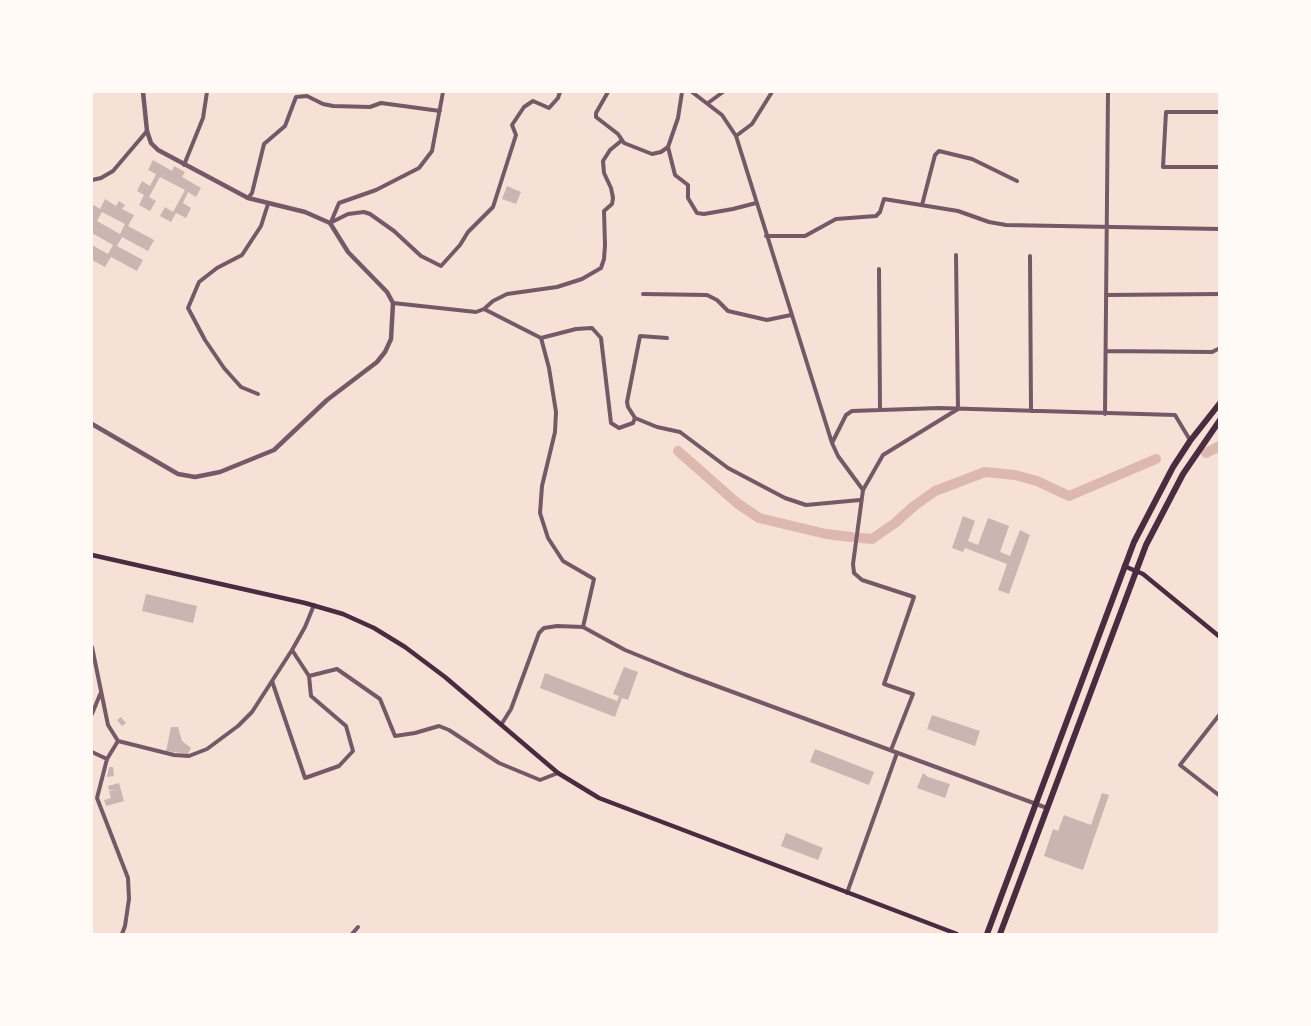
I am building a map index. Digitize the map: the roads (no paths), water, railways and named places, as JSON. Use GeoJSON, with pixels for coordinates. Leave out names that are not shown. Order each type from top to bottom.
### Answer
{"type":"FeatureCollection","features":[{"type":"Feature","properties":{"kind":"highway"},"geometry":{"type":"LineString","coordinates":[[987,934],[1124,566],[1147,516],[1190,441],[1220,403]]}},
{"type":"Feature","properties":{"kind":"highway"},"geometry":{"type":"LineString","coordinates":[[1000,934],[1136,571],[1169,497],[1199,448],[1220,420]]}},
{"type":"Feature","properties":{"kind":"main road"},"geometry":{"type":"LineString","coordinates":[[92,555],[314,605],[343,614],[374,628],[405,647],[445,677],[558,773],[599,798],[957,934]]}},
{"type":"Feature","properties":{"kind":"main road"},"geometry":{"type":"LineString","coordinates":[[1124,566],[1143,574],[1220,637]]}},
{"type":"Feature","properties":{"kind":"street"},"geometry":{"type":"LineString","coordinates":[[92,424],[178,474],[195,477],[220,472],[274,450],[327,399],[377,363],[386,352],[391,339],[393,303],[387,292],[348,252],[330,223],[305,212],[248,198],[158,150],[151,143],[147,131],[143,92]]}},
{"type":"Feature","properties":{"kind":"street"},"geometry":{"type":"LineString","coordinates":[[184,165],[203,118],[207,92]]}},
{"type":"Feature","properties":{"kind":"street"},"geometry":{"type":"LineString","coordinates":[[330,223],[339,203],[376,190],[419,168],[432,152],[443,92]]}},
{"type":"Feature","properties":{"kind":"street"},"geometry":{"type":"LineString","coordinates":[[330,223],[348,214],[364,212],[370,214],[394,231],[421,256],[441,266],[460,245],[468,232],[493,207],[516,135],[512,125],[524,107],[533,101],[549,108],[558,99],[560,92]]}},
{"type":"Feature","properties":{"kind":"street"},"geometry":{"type":"LineString","coordinates":[[608,92],[595,116],[618,134],[621,141],[652,154],[668,147]]}},
{"type":"Feature","properties":{"kind":"street"},"geometry":{"type":"LineString","coordinates":[[682,92],[678,118],[668,147],[675,175],[688,185],[688,198],[697,213],[704,214],[756,203]]}},
{"type":"Feature","properties":{"kind":"street"},"geometry":{"type":"LineString","coordinates":[[692,92],[722,115],[736,136],[832,443],[838,456],[863,490]]}},
{"type":"Feature","properties":{"kind":"street"},"geometry":{"type":"LineString","coordinates":[[708,103],[723,92]]}},
{"type":"Feature","properties":{"kind":"street"},"geometry":{"type":"LineString","coordinates":[[736,136],[752,124],[772,92]]}},
{"type":"Feature","properties":{"kind":"street"},"geometry":{"type":"LineString","coordinates":[[1105,414],[1108,92]]}},
{"type":"Feature","properties":{"kind":"street"},"geometry":{"type":"LineString","coordinates":[[248,198],[252,193],[264,144],[285,126],[297,97],[307,96],[333,106],[370,107],[381,103],[440,111]]}},
{"type":"Feature","properties":{"kind":"street"},"geometry":{"type":"LineString","coordinates":[[1220,112],[1166,112],[1163,167],[1220,167]]}},
{"type":"Feature","properties":{"kind":"street"},"geometry":{"type":"LineString","coordinates":[[92,180],[113,171],[147,131]]}},
{"type":"Feature","properties":{"kind":"street"},"geometry":{"type":"LineString","coordinates":[[393,303],[477,312],[507,294],[557,287],[582,279],[601,268],[605,245],[604,211],[612,204],[613,198],[604,173],[603,161],[610,150],[621,141]]}},
{"type":"Feature","properties":{"kind":"street"},"geometry":{"type":"LineString","coordinates":[[922,205],[935,155],[939,152],[972,159],[1017,182]]}},
{"type":"Feature","properties":{"kind":"street"},"geometry":{"type":"LineString","coordinates":[[766,237],[805,236],[836,219],[876,216],[880,212],[884,199],[958,211],[989,222],[1006,225],[1220,229]]}},
{"type":"Feature","properties":{"kind":"street"},"geometry":{"type":"LineString","coordinates":[[258,394],[242,387],[224,368],[205,340],[188,308],[199,282],[217,268],[242,255],[261,226],[268,204]]}},
{"type":"Feature","properties":{"kind":"street"},"geometry":{"type":"LineString","coordinates":[[956,255],[958,409]]}},
{"type":"Feature","properties":{"kind":"street"},"geometry":{"type":"LineString","coordinates":[[1030,256],[1031,411]]}},
{"type":"Feature","properties":{"kind":"street"},"geometry":{"type":"LineString","coordinates":[[879,268],[880,410]]}},
{"type":"Feature","properties":{"kind":"street"},"geometry":{"type":"LineString","coordinates":[[643,294],[707,295],[717,300],[728,311],[767,320],[791,315]]}},
{"type":"Feature","properties":{"kind":"street"},"geometry":{"type":"LineString","coordinates":[[1106,295],[1220,294]]}},
{"type":"Feature","properties":{"kind":"street"},"geometry":{"type":"LineString","coordinates":[[484,309],[541,338],[549,368],[556,412],[555,432],[542,486],[540,513],[549,538],[563,561],[594,579],[582,627]]}},
{"type":"Feature","properties":{"kind":"street"},"geometry":{"type":"LineString","coordinates":[[541,338],[576,329],[592,328],[601,338],[610,423],[619,428],[633,423],[635,418]]}},
{"type":"Feature","properties":{"kind":"street"},"geometry":{"type":"LineString","coordinates":[[667,338],[640,336],[627,402],[635,418],[657,427],[680,432],[728,468],[785,498],[806,505],[860,500]]}},
{"type":"Feature","properties":{"kind":"street"},"geometry":{"type":"LineString","coordinates":[[1106,351],[1212,352],[1220,348]]}},
{"type":"Feature","properties":{"kind":"street"},"geometry":{"type":"LineString","coordinates":[[832,443],[849,412],[958,409],[1174,415],[1190,441]]}},
{"type":"Feature","properties":{"kind":"street"},"geometry":{"type":"LineString","coordinates":[[891,750],[913,694],[884,684],[914,597],[862,580],[854,573],[860,500],[863,490],[883,455],[958,409]]}},
{"type":"Feature","properties":{"kind":"street"},"geometry":{"type":"LineString","coordinates":[[92,646],[108,725],[118,741],[174,755],[195,755],[238,726],[252,712],[292,650],[314,605]]}},
{"type":"Feature","properties":{"kind":"street"},"geometry":{"type":"LineString","coordinates":[[501,725],[511,708],[539,633],[544,628],[557,626],[582,627],[625,650],[684,674],[1047,808]]}},
{"type":"Feature","properties":{"kind":"street"},"geometry":{"type":"LineString","coordinates":[[272,681],[305,778],[339,766],[353,751],[346,726],[311,696],[309,676],[292,650]]}},
{"type":"Feature","properties":{"kind":"street"},"geometry":{"type":"LineString","coordinates":[[309,676],[337,669],[380,699],[395,736],[439,726],[449,730],[499,763],[540,780],[558,773]]}},
{"type":"Feature","properties":{"kind":"street"},"geometry":{"type":"LineString","coordinates":[[92,714],[101,691]]}},
{"type":"Feature","properties":{"kind":"street"},"geometry":{"type":"LineString","coordinates":[[1220,714],[1180,765],[1220,796]]}},
{"type":"Feature","properties":{"kind":"street"},"geometry":{"type":"LineString","coordinates":[[118,741],[107,759],[97,798],[128,878],[129,899],[122,934]]}},
{"type":"Feature","properties":{"kind":"street"},"geometry":{"type":"LineString","coordinates":[[92,752],[107,759]]}},
{"type":"Feature","properties":{"kind":"street"},"geometry":{"type":"LineString","coordinates":[[847,892],[897,753]]}},
{"type":"Feature","properties":{"kind":"street"},"geometry":{"type":"LineString","coordinates":[[352,934],[358,927]]}},
{"type":"Feature","properties":{"kind":"waterway"},"geometry":{"type":"LineString","coordinates":[[1206,453],[1220,446]]}},
{"type":"Feature","properties":{"kind":"waterway"},"geometry":{"type":"LineString","coordinates":[[678,451],[737,503],[759,518],[826,534],[851,537]]}},
{"type":"Feature","properties":{"kind":"waterway"},"geometry":{"type":"LineString","coordinates":[[861,538],[872,539],[935,491],[985,472],[1015,475],[1037,481],[1069,496],[1156,459]]}}]}
